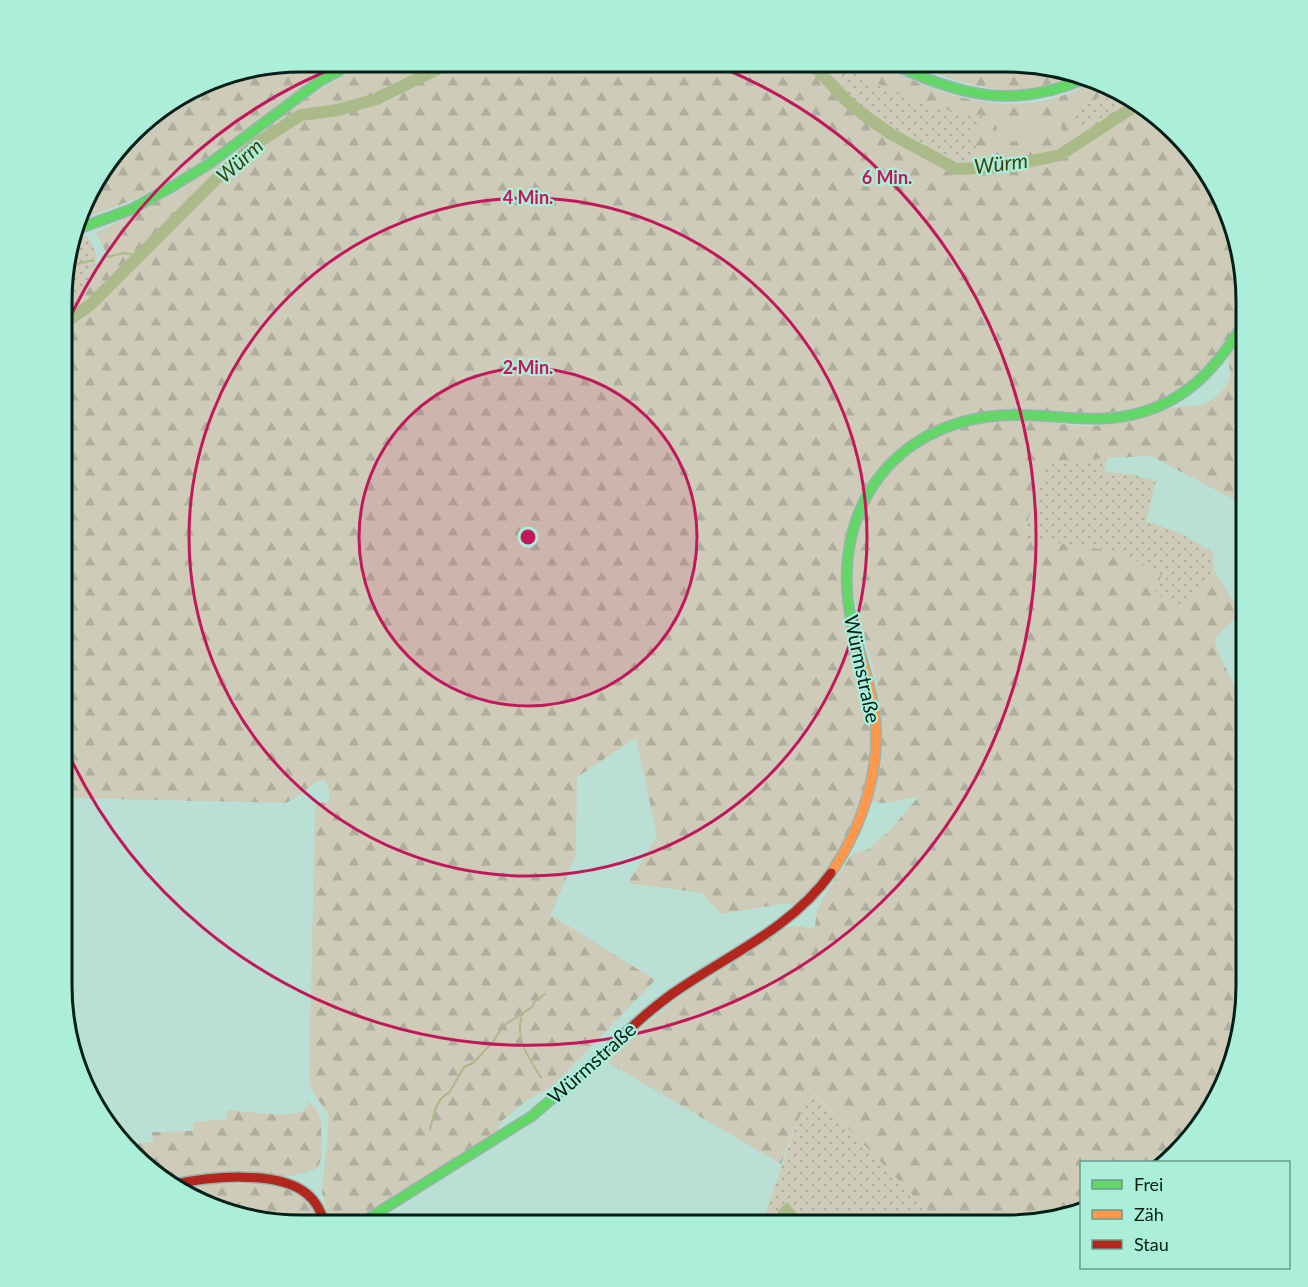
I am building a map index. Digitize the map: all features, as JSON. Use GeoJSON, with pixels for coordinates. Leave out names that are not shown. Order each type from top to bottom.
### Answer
{"type":"FeatureCollection","features":[{"type":"Feature","properties":{"kind":"street"},"geometry":{"type":"LineString","coordinates":[[84,227],[132,209],[173,186],[218,158],[320,81],[337,72]]}},
{"type":"Feature","properties":{"kind":"street"},"geometry":{"type":"LineString","coordinates":[[910,72],[941,86],[998,97],[1058,91],[1076,83]]}},
{"type":"Feature","properties":{"kind":"street","name":"Würmstraße"},"geometry":{"type":"LineString","coordinates":[[374,1215],[532,1116],[654,1007],[786,921],[804,905],[834,868],[846,849],[863,808],[876,749],[876,723],[870,686],[847,601],[846,560],[857,515],[880,476],[896,459],[928,435],[948,426],[974,419],[997,416],[1074,420],[1111,419],[1154,408],[1174,400],[1193,388],[1211,371],[1236,337]]}},
{"type":"Feature","properties":{"kind":"street"},"geometry":{"type":"LineString","coordinates":[[184,1183],[215,1178],[280,1181],[296,1186],[313,1200],[323,1215]]}},
{"type":"Feature","properties":{"kind":"green space"},"geometry":{"type":"Polygon","coordinates":[[[286,72],[324,72],[188,171],[135,199],[88,217],[119,161],[161,119],[199,96],[227,84],[256,76],[286,72]]]}},
{"type":"Feature","properties":{"kind":"green space"},"geometry":{"type":"Polygon","coordinates":[[[350,72],[839,72],[837,74],[844,88],[857,104],[870,113],[929,149],[945,156],[970,162],[981,157],[972,137],[984,125],[982,116],[943,109],[902,95],[853,72],[895,72],[956,96],[983,102],[1010,104],[1037,102],[1065,95],[1085,85],[1104,94],[1070,114],[1079,128],[1120,109],[1124,104],[1147,119],[1189,161],[1219,213],[1232,256],[1236,286],[1236,327],[1220,351],[1198,376],[1171,395],[1140,407],[1099,415],[1009,412],[965,416],[930,429],[894,454],[874,476],[859,500],[849,524],[843,547],[841,569],[846,611],[864,680],[869,712],[871,743],[868,774],[861,803],[850,831],[835,858],[817,883],[795,907],[789,903],[721,914],[702,893],[628,883],[657,837],[636,738],[577,777],[576,854],[551,915],[655,980],[553,1086],[527,1100],[502,1121],[496,1133],[367,1215],[328,1214],[322,1193],[328,1114],[312,1091],[309,1078],[315,813],[317,803],[330,802],[325,780],[315,783],[285,803],[72,798],[72,310],[81,301],[95,263],[109,258],[96,233],[172,194],[224,161],[307,98],[350,72]]]}},
{"type":"Feature","properties":{"kind":"green space"},"geometry":{"type":"Polygon","coordinates":[[[852,72],[902,95],[943,109],[983,116],[981,158],[968,162],[945,156],[882,122],[854,100],[837,74],[852,72]]]}},
{"type":"Feature","properties":{"kind":"green space"},"geometry":{"type":"Polygon","coordinates":[[[933,72],[1022,72],[1064,79],[1031,89],[1004,90],[962,82],[933,72]]]}},
{"type":"Feature","properties":{"kind":"green space"},"geometry":{"type":"Polygon","coordinates":[[[1104,94],[1124,104],[1120,109],[1079,128],[1070,114],[1104,94]]]}},
{"type":"Feature","properties":{"kind":"green space"},"geometry":{"type":"Polygon","coordinates":[[[1060,117],[1062,133],[998,144],[996,122],[1060,117]]]}},
{"type":"Feature","properties":{"kind":"green space"},"geometry":{"type":"Polygon","coordinates":[[[82,233],[90,240],[97,256],[81,301],[72,309],[76,256],[82,233]]]}},
{"type":"Feature","properties":{"kind":"green space"},"geometry":{"type":"Polygon","coordinates":[[[1236,344],[1236,501],[1151,456],[1048,461],[1036,492],[1023,538],[1121,552],[1162,575],[1154,594],[1181,606],[1196,597],[1214,570],[1236,606],[1236,617],[1215,638],[1217,650],[1236,689],[1236,1001],[1232,1031],[1219,1074],[1189,1126],[1155,1161],[1080,1161],[1080,1203],[1052,1211],[1022,1215],[932,1215],[810,1089],[781,1164],[607,1062],[643,1027],[679,997],[788,927],[803,926],[809,929],[815,926],[817,910],[822,900],[852,854],[869,849],[891,829],[918,797],[885,803],[870,802],[879,760],[881,717],[871,661],[857,610],[852,558],[858,531],[870,502],[890,472],[910,452],[930,439],[972,425],[1015,421],[1085,426],[1103,425],[1177,407],[1206,403],[1219,395],[1228,382],[1230,353],[1236,344]]]}},
{"type":"Feature","properties":{"kind":"green space"},"geometry":{"type":"Polygon","coordinates":[[[1107,458],[1105,472],[1130,474],[1156,481],[1146,521],[1180,533],[1213,552],[1214,570],[1196,597],[1182,606],[1023,538],[1036,492],[1048,461],[1107,458]]]}},
{"type":"Feature","properties":{"kind":"green space"},"geometry":{"type":"Polygon","coordinates":[[[809,1089],[932,1215],[765,1215],[809,1089]]]}},
{"type":"Feature","properties":{"kind":"green space"},"geometry":{"type":"Polygon","coordinates":[[[306,1101],[315,1108],[321,1123],[321,1159],[317,1168],[291,1176],[221,1174],[177,1178],[161,1168],[135,1144],[153,1142],[152,1132],[193,1131],[194,1122],[226,1119],[228,1110],[281,1115],[302,1112],[308,1106],[306,1101]]]}},
{"type":"Feature","properties":{"kind":"green space"},"geometry":{"type":"Polygon","coordinates":[[[214,1184],[277,1186],[291,1190],[303,1198],[314,1215],[286,1215],[256,1211],[213,1198],[192,1187],[214,1184]]]}},
{"type":"Feature","properties":{"kind":"shaded area"},"geometry":{"type":"Polygon","coordinates":[[[787,1202],[799,1215],[777,1215],[787,1202]]]}},
{"type":"Feature","properties":{"kind":"waterway","name":"Würm"},"geometry":{"type":"LineString","coordinates":[[72,318],[90,305],[213,182],[254,145],[301,115],[338,110],[376,99],[431,72]]}},
{"type":"Feature","properties":{"kind":"waterway","name":"Würm"},"geometry":{"type":"LineString","coordinates":[[820,72],[848,102],[868,118],[891,134],[956,169],[1004,167],[1060,155],[1131,109]]}},
{"type":"Feature","properties":{"kind":"waterway"},"geometry":{"type":"LineString","coordinates":[[107,257],[124,253],[139,256]]}},
{"type":"Feature","properties":{"kind":"waterway"},"geometry":{"type":"LineString","coordinates":[[75,265],[93,260]]}},
{"type":"Feature","properties":{"kind":"waterway"},"geometry":{"type":"LineString","coordinates":[[430,1129],[438,1104],[449,1093],[464,1067],[473,1063],[493,1042],[503,1026],[532,1007],[535,1001],[545,994]]}},
{"type":"Feature","properties":{"kind":"waterway"},"geometry":{"type":"LineString","coordinates":[[521,1018],[522,1042],[541,1078]]}},
{"type":"Feature","properties":{"kind":"traffic: fast"},"geometry":{"type":"LineString","coordinates":[[84,227],[132,209],[209,164],[320,81],[337,72]]}},
{"type":"Feature","properties":{"kind":"traffic: fast"},"geometry":{"type":"LineString","coordinates":[[910,72],[939,83],[986,95],[1033,94],[1058,89],[1075,82]]}},
{"type":"Feature","properties":{"kind":"traffic: fast"},"geometry":{"type":"LineString","coordinates":[[853,628],[847,589],[848,552],[857,518],[872,487],[894,461],[921,439],[955,424],[994,416],[1035,415],[1095,419],[1136,414],[1172,400],[1197,382],[1219,359],[1236,335]]}},
{"type":"Feature","properties":{"kind":"traffic: fast"},"geometry":{"type":"LineString","coordinates":[[374,1215],[532,1116],[596,1061]]}},
{"type":"Feature","properties":{"kind":"traffic: slow"},"geometry":{"type":"LineString","coordinates":[[831,873],[861,815],[873,773],[876,751],[874,708],[853,628]]}},
{"type":"Feature","properties":{"kind":"traffic: jam"},"geometry":{"type":"LineString","coordinates":[[596,1061],[632,1026],[662,1002],[777,926],[815,893],[831,873]]}},
{"type":"Feature","properties":{"kind":"traffic: jam"},"geometry":{"type":"LineString","coordinates":[[184,1183],[241,1177],[278,1181],[294,1186],[307,1194],[321,1215]]}}]}
